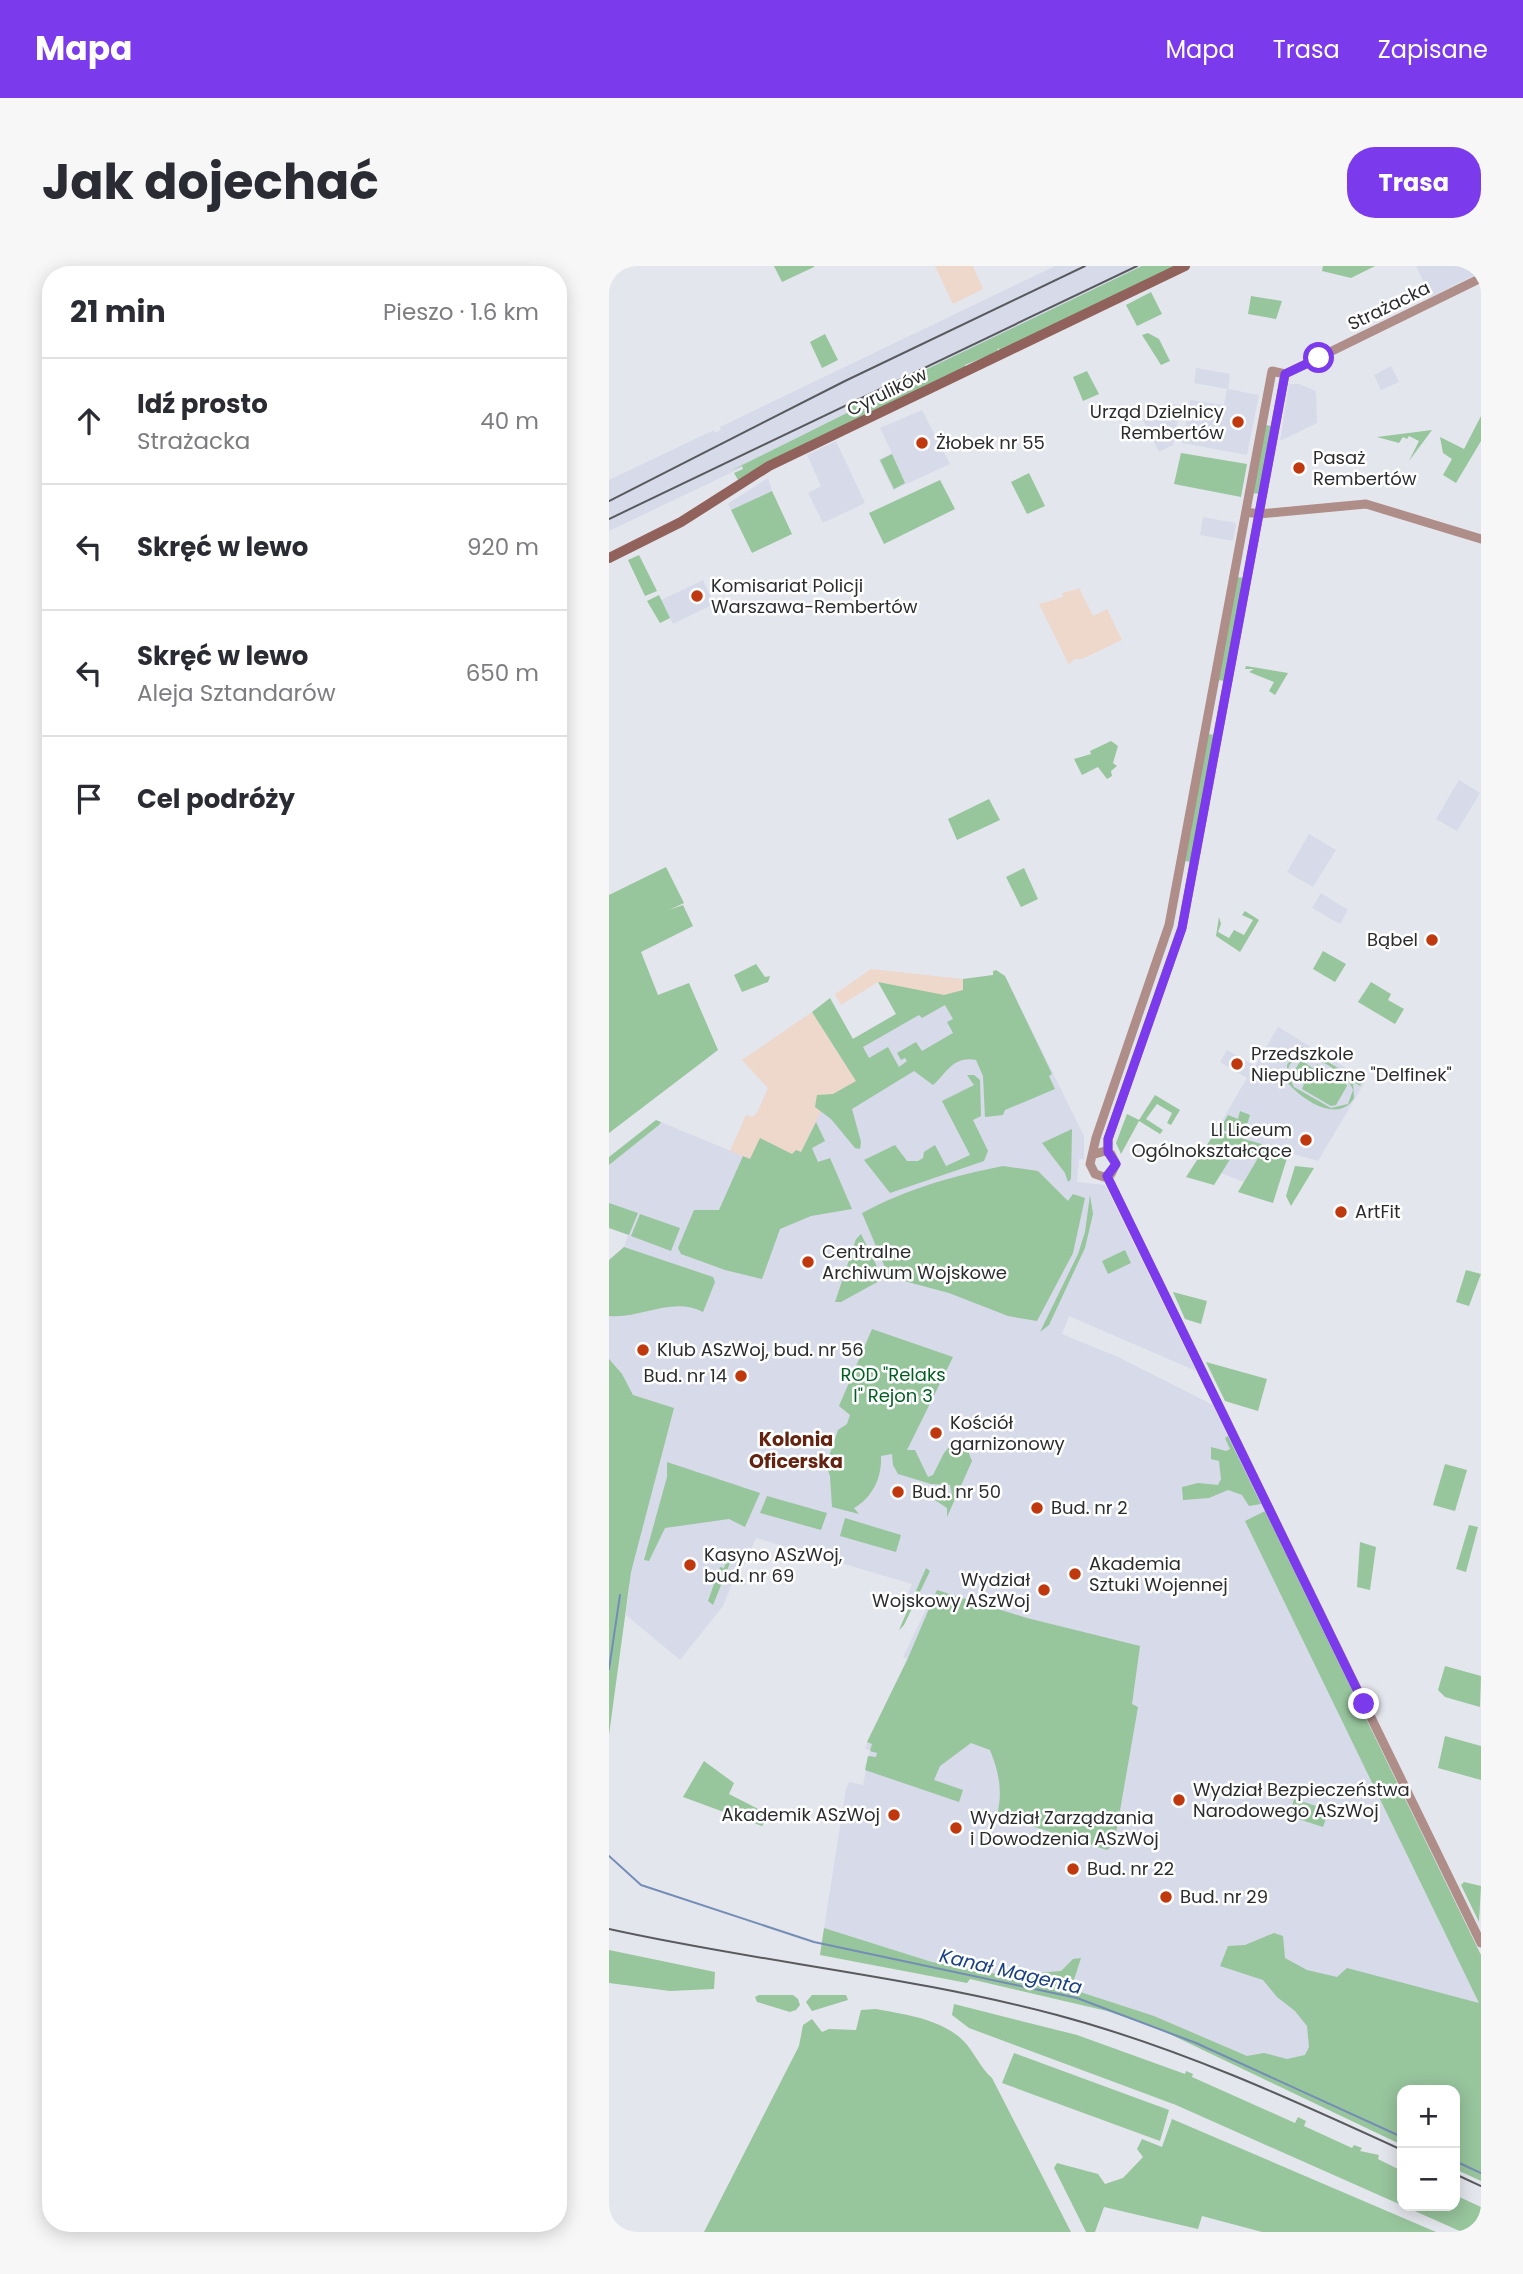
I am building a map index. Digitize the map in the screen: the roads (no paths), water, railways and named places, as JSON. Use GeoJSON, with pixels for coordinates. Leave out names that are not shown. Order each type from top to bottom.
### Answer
{"type":"FeatureCollection","features":[{"type":"Feature","properties":{"kind":"main road","name":"Cyrulików"},"geometry":{"type":"LineString","coordinates":[[609,558],[681,522],[769,466],[1185,266]]}},
{"type":"Feature","properties":{"kind":"street","name":"Strażacka"},"geometry":{"type":"LineString","coordinates":[[1285,374],[1481,278]]}},
{"type":"Feature","properties":{"kind":"street"},"geometry":{"type":"LineString","coordinates":[[1272,372],[1285,374],[1182,928],[1108,1139],[1108,1152],[1116,1164],[1107,1176],[1101,1177],[1093,1171],[1090,1164],[1095,1154],[1096,1138],[1109,1096],[1169,925],[1272,372]]}},
{"type":"Feature","properties":{"kind":"street"},"geometry":{"type":"LineString","coordinates":[[1246,512],[1259,514],[1366,504],[1481,540]]}},
{"type":"Feature","properties":{"kind":"street"},"geometry":{"type":"LineString","coordinates":[[1095,1154],[1108,1152]]}},
{"type":"Feature","properties":{"kind":"street"},"geometry":{"type":"LineString","coordinates":[[1107,1176],[1481,1943]]}},
{"type":"Feature","properties":{"kind":"waterway","name":"Kanał Magenta"},"geometry":{"type":"LineString","coordinates":[[609,1669],[620,1595]]}},
{"type":"Feature","properties":{"kind":"waterway","name":"Kanał Magenta"},"geometry":{"type":"LineString","coordinates":[[609,1856],[641,1885],[814,1942],[1077,1998],[1196,2043],[1397,2135]]}},
{"type":"Feature","properties":{"kind":"waterway","name":"Kanał Magenta"},"geometry":{"type":"LineString","coordinates":[[1460,2163],[1481,2173]]}},
{"type":"Feature","properties":{"kind":"railway"},"geometry":{"type":"LineString","coordinates":[[609,501],[845,381],[1085,266]]}},
{"type":"Feature","properties":{"kind":"railway"},"geometry":{"type":"LineString","coordinates":[[609,519],[1137,266]]}},
{"type":"Feature","properties":{"kind":"railway"},"geometry":{"type":"LineString","coordinates":[[609,1929],[890,1979],[1057,2015],[1189,2058],[1398,2148]]}},
{"type":"Feature","properties":{"kind":"railway"},"geometry":{"type":"LineString","coordinates":[[1460,2176],[1481,2186]]}},
{"type":"Feature","properties":{"kind":"place","name":"Urząd Dzielnicy Rembertów"},"geometry":{"type":"Point","coordinates":[1238,422]}},
{"type":"Feature","properties":{"kind":"place","name":"Żłobek nr 55"},"geometry":{"type":"Point","coordinates":[922,443]}},
{"type":"Feature","properties":{"kind":"place","name":"Pasaż Rembertów"},"geometry":{"type":"Point","coordinates":[1299,468]}},
{"type":"Feature","properties":{"kind":"place","name":"Komisariat Policji Warszawa-Rembertów"},"geometry":{"type":"Point","coordinates":[697,596]}},
{"type":"Feature","properties":{"kind":"place","name":"Bąbel"},"geometry":{"type":"Point","coordinates":[1432,940]}},
{"type":"Feature","properties":{"kind":"place","name":"Przedszkole Niepubliczne \"Delfinek\""},"geometry":{"type":"Point","coordinates":[1237,1064]}},
{"type":"Feature","properties":{"kind":"place","name":"LI Liceum Ogólnokształcące"},"geometry":{"type":"Point","coordinates":[1306,1140]}},
{"type":"Feature","properties":{"kind":"place","name":"ArtFit"},"geometry":{"type":"Point","coordinates":[1341,1212]}},
{"type":"Feature","properties":{"kind":"place","name":"Centralne Archiwum Wojskowe"},"geometry":{"type":"Point","coordinates":[808,1262]}},
{"type":"Feature","properties":{"kind":"place","name":"Klub ASzWoj, bud. nr 56"},"geometry":{"type":"Point","coordinates":[643,1350]}},
{"type":"Feature","properties":{"kind":"place","name":"Bud. nr 14"},"geometry":{"type":"Point","coordinates":[741,1376]}},
{"type":"Feature","properties":{"kind":"place","name":"Kościół garnizonowy"},"geometry":{"type":"Point","coordinates":[936,1433]}},
{"type":"Feature","properties":{"kind":"place","name":"Bud. nr 50"},"geometry":{"type":"Point","coordinates":[898,1492]}},
{"type":"Feature","properties":{"kind":"place","name":"Bud. nr 2"},"geometry":{"type":"Point","coordinates":[1037,1508]}},
{"type":"Feature","properties":{"kind":"place","name":"Kasyno ASzWoj, bud. nr 69"},"geometry":{"type":"Point","coordinates":[690,1565]}},
{"type":"Feature","properties":{"kind":"place","name":"Akademia Sztuki Wojennej"},"geometry":{"type":"Point","coordinates":[1075,1574]}},
{"type":"Feature","properties":{"kind":"place","name":"Wydział Wojskowy ASzWoj"},"geometry":{"type":"Point","coordinates":[1044,1590]}},
{"type":"Feature","properties":{"kind":"place","name":"Wydział Bezpieczeństwa Narodowego ASzWoj"},"geometry":{"type":"Point","coordinates":[1179,1800]}},
{"type":"Feature","properties":{"kind":"place","name":"Akademik ASzWoj"},"geometry":{"type":"Point","coordinates":[894,1815]}},
{"type":"Feature","properties":{"kind":"place","name":"Wydział Zarządzania i Dowodzenia ASzWoj"},"geometry":{"type":"Point","coordinates":[956,1828]}},
{"type":"Feature","properties":{"kind":"place","name":"Bud. nr 22"},"geometry":{"type":"Point","coordinates":[1073,1869]}},
{"type":"Feature","properties":{"kind":"place","name":"Bud. nr 29"},"geometry":{"type":"Point","coordinates":[1166,1897]}},
{"type":"Feature","properties":{"kind":"district","name":"Kolonia Oficerska"},"geometry":{"type":"Point","coordinates":[796,1450]}},
{"type":"Feature","properties":{"kind":"park label","name":"ROD \"Relaks I\" Rejon 3"},"geometry":{"type":"Point","coordinates":[893,1385]}}]}
